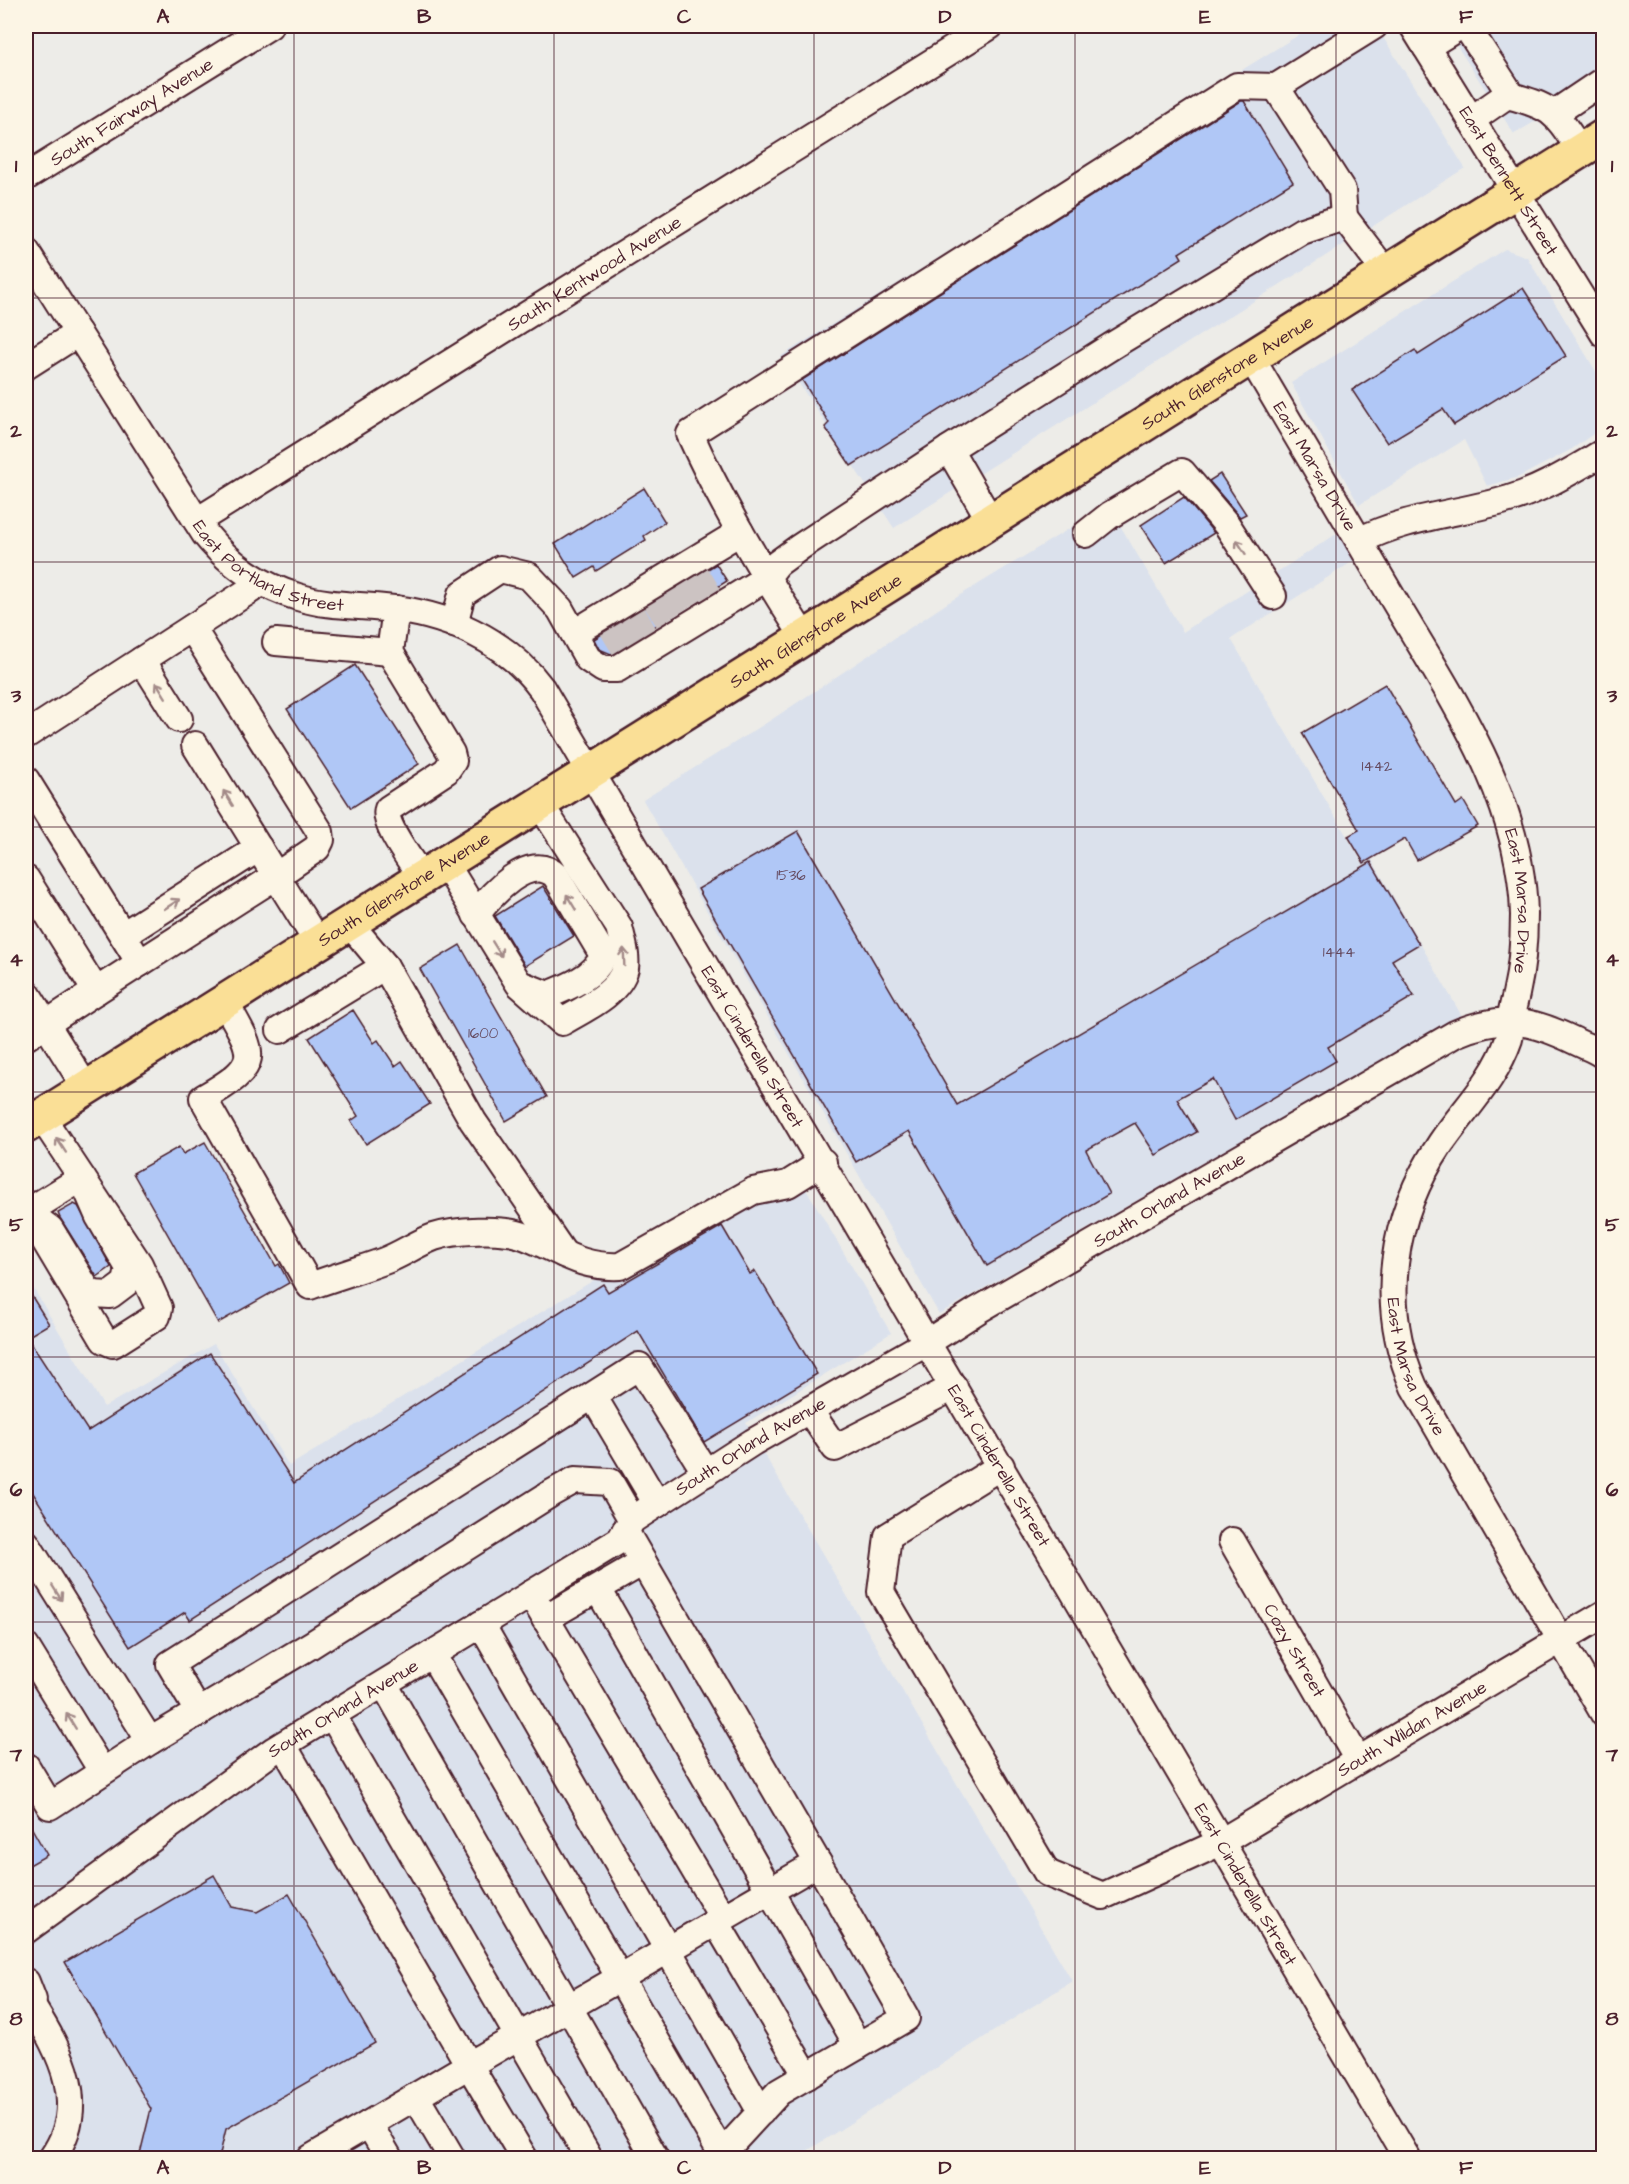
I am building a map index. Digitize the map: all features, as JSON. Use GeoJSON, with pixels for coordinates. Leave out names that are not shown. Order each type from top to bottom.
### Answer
{"type":"FeatureCollection","features":[{"type":"Feature","properties":{"kind":"main road","name":"South Glenstone Avenue"},"geometry":{"type":"LineString","coordinates":[[33,1121],[1592,143]]}},
{"type":"Feature","properties":{"kind":"street","name":"South Fairway Avenue"},"geometry":{"type":"LineString","coordinates":[[26,177],[269,26]]}},
{"type":"Feature","properties":{"kind":"street","name":"South Kentwood Avenue"},"geometry":{"type":"LineString","coordinates":[[197,521],[990,26]]}},
{"type":"Feature","properties":{"kind":"street"},"geometry":{"type":"LineString","coordinates":[[804,637],[740,532],[706,470],[690,434],[1237,86],[1276,87],[1374,26]]}},
{"type":"Feature","properties":{"kind":"street","name":"East Bennett Street"},"geometry":{"type":"LineString","coordinates":[[1413,26],[1604,334]]}},
{"type":"Feature","properties":{"kind":"street"},"geometry":{"type":"LineString","coordinates":[[1426,47],[1461,26]]}},
{"type":"Feature","properties":{"kind":"street"},"geometry":{"type":"LineString","coordinates":[[1466,26],[1506,87],[1507,95]]}},
{"type":"Feature","properties":{"kind":"street"},"geometry":{"type":"LineString","coordinates":[[1555,113],[1604,80]]}},
{"type":"Feature","properties":{"kind":"street"},"geometry":{"type":"LineString","coordinates":[[1276,87],[1342,190],[1344,217],[1385,271]]}},
{"type":"Feature","properties":{"kind":"street"},"geometry":{"type":"LineString","coordinates":[[1471,120],[1507,95],[1541,104],[1592,143]]}},
{"type":"Feature","properties":{"kind":"street"},"geometry":{"type":"LineString","coordinates":[[574,633],[628,631],[683,598],[766,578],[778,563],[800,547],[1115,344],[1302,231],[1344,217]]}},
{"type":"Feature","properties":{"kind":"street","name":"East Portland Street"},"geometry":{"type":"LineString","coordinates":[[26,251],[197,521],[229,561],[261,583],[299,598],[396,609],[454,624],[494,643],[529,671],[554,707],[592,771]]}},
{"type":"Feature","properties":{"kind":"street"},"geometry":{"type":"LineString","coordinates":[[26,366],[78,333]]}},
{"type":"Feature","properties":{"kind":"street","name":"East Marsa Drive"},"geometry":{"type":"LineString","coordinates":[[1250,356],[1461,714],[1491,778],[1512,836],[1522,886],[1524,931],[1519,976],[1510,1021],[1510,1037],[1488,1082],[1441,1143],[1405,1210],[1393,1279],[1395,1324],[1402,1357],[1414,1387],[1604,1714]]}},
{"type":"Feature","properties":{"kind":"street"},"geometry":{"type":"LineString","coordinates":[[949,449],[990,520]]}},
{"type":"Feature","properties":{"kind":"street"},"geometry":{"type":"LineString","coordinates":[[1359,541],[1408,521],[1488,505],[1527,494],[1604,452]]}},
{"type":"Feature","properties":{"kind":"street"},"geometry":{"type":"LineString","coordinates":[[1086,534],[1110,515],[1182,472],[1227,525],[1273,596]]}},
{"type":"Feature","properties":{"kind":"street"},"geometry":{"type":"LineString","coordinates":[[454,624],[462,594],[500,569],[529,576],[560,609],[588,659],[603,669],[617,669],[628,631],[683,598],[740,532]]}},
{"type":"Feature","properties":{"kind":"street"},"geometry":{"type":"LineString","coordinates":[[26,735],[261,583]]}},
{"type":"Feature","properties":{"kind":"street"},"geometry":{"type":"LineString","coordinates":[[396,609],[390,652],[452,753],[453,761],[446,771],[388,809],[386,814],[389,825],[476,915],[519,984],[562,1022],[614,987],[625,970],[625,950],[619,927],[540,804]]}},
{"type":"Feature","properties":{"kind":"street"},"geometry":{"type":"LineString","coordinates":[[36,1031],[276,876],[317,848],[321,840],[320,832],[192,628]]}},
{"type":"Feature","properties":{"kind":"street"},"geometry":{"type":"LineString","coordinates":[[276,642],[390,652]]}},
{"type":"Feature","properties":{"kind":"street"},"geometry":{"type":"LineString","coordinates":[[142,660],[179,719]]}},
{"type":"Feature","properties":{"kind":"street"},"geometry":{"type":"LineString","coordinates":[[195,745],[318,943]]}},
{"type":"Feature","properties":{"kind":"street","name":"East Cinderella Street"},"geometry":{"type":"LineString","coordinates":[[592,771],[1407,2158]]}},
{"type":"Feature","properties":{"kind":"street"},"geometry":{"type":"LineString","coordinates":[[26,780],[140,963]]}},
{"type":"Feature","properties":{"kind":"street"},"geometry":{"type":"LineString","coordinates":[[123,935],[259,848]]}},
{"type":"Feature","properties":{"kind":"street"},"geometry":{"type":"LineString","coordinates":[[476,915],[496,889],[510,879],[531,870],[585,872]]}},
{"type":"Feature","properties":{"kind":"street"},"geometry":{"type":"LineString","coordinates":[[519,984],[548,995],[582,978],[602,961],[601,950],[551,871]]}},
{"type":"Feature","properties":{"kind":"street"},"geometry":{"type":"LineString","coordinates":[[26,879],[96,991]]}},
{"type":"Feature","properties":{"kind":"street"},"geometry":{"type":"LineString","coordinates":[[349,923],[385,966],[473,1121],[519,1192],[567,1258]]}},
{"type":"Feature","properties":{"kind":"street"},"geometry":{"type":"LineString","coordinates":[[280,1030],[385,966]]}},
{"type":"Feature","properties":{"kind":"street"},"geometry":{"type":"LineString","coordinates":[[26,992],[36,1031],[86,1088]]}},
{"type":"Feature","properties":{"kind":"street"},"geometry":{"type":"LineString","coordinates":[[224,1001],[250,1045],[247,1065],[236,1078],[203,1098],[310,1286],[354,1269],[385,1261],[435,1237],[480,1231],[519,1235],[567,1258],[603,1267],[620,1266],[753,1191],[788,1184],[823,1162]]}},
{"type":"Feature","properties":{"kind":"street","name":"South Orland Avenue"},"geometry":{"type":"LineString","coordinates":[[26,1930],[283,1745],[620,1540],[629,1526],[657,1504],[706,1473],[978,1310],[1455,1034],[1484,1022],[1510,1021],[1550,1028],[1604,1056]]}},
{"type":"Feature","properties":{"kind":"street"},"geometry":{"type":"LineString","coordinates":[[26,1210],[104,1340],[113,1344],[157,1316],[159,1308],[139,1264],[82,1178],[33,1121]]}},
{"type":"Feature","properties":{"kind":"street"},"geometry":{"type":"LineString","coordinates":[[26,1210],[82,1178]]}},
{"type":"Feature","properties":{"kind":"street"},"geometry":{"type":"LineString","coordinates":[[26,1210],[50,1229],[86,1288],[102,1297],[118,1291],[129,1275],[126,1260],[99,1216],[82,1178]]}},
{"type":"Feature","properties":{"kind":"street"},"geometry":{"type":"LineString","coordinates":[[199,1713],[170,1664],[639,1366],[706,1473]]}},
{"type":"Feature","properties":{"kind":"street"},"geometry":{"type":"LineString","coordinates":[[809,1410],[835,1448],[954,1387]]}},
{"type":"Feature","properties":{"kind":"street"},"geometry":{"type":"LineString","coordinates":[[593,1396],[657,1504]]}},
{"type":"Feature","properties":{"kind":"street","name":"South Wildan Avenue"},"geometry":{"type":"LineString","coordinates":[[1001,1466],[888,1536],[881,1592],[1047,1873],[1103,1896],[1221,1842],[1604,1614]]}},
{"type":"Feature","properties":{"kind":"street"},"geometry":{"type":"LineString","coordinates":[[26,1766],[50,1806],[150,1741],[199,1713],[566,1485],[575,1480],[594,1479],[610,1482],[635,1467]]}},
{"type":"Feature","properties":{"kind":"street"},"geometry":{"type":"LineString","coordinates":[[432,1654],[720,2156],[779,2092],[906,2018],[643,1562],[610,1482]]}},
{"type":"Feature","properties":{"kind":"street","name":"Cozy Street"},"geometry":{"type":"LineString","coordinates":[[1232,1540],[1358,1760]]}},
{"type":"Feature","properties":{"kind":"street"},"geometry":{"type":"LineString","coordinates":[[26,1543],[150,1741]]}},
{"type":"Feature","properties":{"kind":"street"},"geometry":{"type":"LineString","coordinates":[[545,1619],[643,1562]]}},
{"type":"Feature","properties":{"kind":"street"},"geometry":{"type":"LineString","coordinates":[[598,1589],[858,2046]]}},
{"type":"Feature","properties":{"kind":"street"},"geometry":{"type":"LineString","coordinates":[[531,1594],[720,1920],[807,2076]]}},
{"type":"Feature","properties":{"kind":"street"},"geometry":{"type":"LineString","coordinates":[[481,1624],[761,2112]]}},
{"type":"Feature","properties":{"kind":"street"},"geometry":{"type":"LineString","coordinates":[[26,1647],[102,1771]]}},
{"type":"Feature","properties":{"kind":"street"},"geometry":{"type":"LineString","coordinates":[[384,1684],[655,2158]]}},
{"type":"Feature","properties":{"kind":"street"},"geometry":{"type":"LineString","coordinates":[[332,1715],[589,2158]]}},
{"type":"Feature","properties":{"kind":"street"},"geometry":{"type":"LineString","coordinates":[[283,1745],[524,2158]]}},
{"type":"Feature","properties":{"kind":"street"},"geometry":{"type":"LineString","coordinates":[[315,2158],[469,2065],[818,1863]]}},
{"type":"Feature","properties":{"kind":"street"},"geometry":{"type":"LineString","coordinates":[[28,1998],[57,2046],[66,2068],[70,2093],[68,2122],[59,2148],[52,2158]]}},
{"type":"Feature","properties":{"kind":"street"},"geometry":{"type":"LineString","coordinates":[[416,2097],[452,2158]]}},
{"type":"Feature","properties":{"kind":"street"},"geometry":{"type":"LineString","coordinates":[[369,2124],[389,2158]]}},
{"type":"Feature","properties":{"kind":"shaded area"},"geometry":{"type":"Polygon","coordinates":[[[1313,26],[1376,26],[1465,168],[894,528],[781,356],[1313,26]]]}},
{"type":"Feature","properties":{"kind":"shaded area"},"geometry":{"type":"Polygon","coordinates":[[[1444,26],[1603,26],[1603,81],[1514,134],[1444,26]]]}},
{"type":"Feature","properties":{"kind":"shaded area"},"geometry":{"type":"Polygon","coordinates":[[[1505,249],[1527,257],[1603,383],[1603,427],[1572,449],[1519,477],[1487,486],[1464,440],[1359,505],[1291,383],[1505,249]]]}},
{"type":"Feature","properties":{"kind":"shaded area"},"geometry":{"type":"Polygon","coordinates":[[[1108,505],[1183,632],[1338,533],[1355,560],[1231,639],[1362,862],[1371,858],[1463,1018],[1389,1056],[939,1314],[643,800],[771,720],[949,602],[1108,505]]]}},
{"type":"Feature","properties":{"kind":"shaded area"},"geometry":{"type":"Polygon","coordinates":[[[792,1165],[891,1333],[746,1423],[1072,1981],[796,2158],[26,2158],[26,1276],[104,1407],[214,1344],[289,1466],[640,1252],[792,1165]]]}},
{"type":"Feature","properties":{"kind":"building"},"geometry":{"type":"Polygon","coordinates":[[[1244,101],[1293,182],[1179,253],[1182,258],[851,466],[825,427],[829,423],[802,380],[1244,101]]]}},
{"type":"Feature","properties":{"kind":"building"},"geometry":{"type":"Polygon","coordinates":[[[1523,288],[1566,356],[1454,425],[1443,409],[1387,443],[1352,390],[1415,350],[1418,355],[1523,288]]]}},
{"type":"Feature","properties":{"kind":"building"},"geometry":{"type":"Polygon","coordinates":[[[1220,474],[1246,514],[1240,517],[1209,481],[1220,474]]]}},
{"type":"Feature","properties":{"kind":"building"},"geometry":{"type":"Polygon","coordinates":[[[644,488],[665,522],[644,536],[646,540],[596,571],[594,567],[576,578],[555,544],[644,488]]]}},
{"type":"Feature","properties":{"kind":"building"},"geometry":{"type":"Polygon","coordinates":[[[1184,497],[1214,533],[1166,563],[1141,525],[1184,497]]]}},
{"type":"Feature","properties":{"kind":"building"},"geometry":{"type":"Polygon","coordinates":[[[716,564],[727,581],[611,654],[599,649],[594,639],[716,564]]]}},
{"type":"Feature","properties":{"kind":"building"},"geometry":{"type":"Polygon","coordinates":[[[355,665],[419,764],[351,808],[287,709],[355,665]]]}},
{"type":"Feature","properties":{"kind":"building"},"geometry":{"type":"Polygon","coordinates":[[[1385,684],[1456,805],[1463,800],[1478,826],[1417,860],[1405,839],[1364,863],[1348,836],[1359,830],[1302,733],[1385,684]]]}},
{"type":"Feature","properties":{"kind":"building"},"geometry":{"type":"Polygon","coordinates":[[[798,831],[957,1105],[1371,862],[1419,944],[1392,960],[1414,996],[1328,1047],[1336,1061],[1235,1120],[1213,1079],[1177,1099],[1197,1132],[1156,1155],[1135,1123],[1086,1150],[1109,1194],[987,1266],[909,1131],[856,1162],[698,889],[798,831]]]}},
{"type":"Feature","properties":{"kind":"building"},"geometry":{"type":"Polygon","coordinates":[[[543,886],[574,936],[525,966],[495,916],[543,886]]]}},
{"type":"Feature","properties":{"kind":"building"},"geometry":{"type":"Polygon","coordinates":[[[460,945],[547,1097],[506,1121],[420,969],[460,945]]]}},
{"type":"Feature","properties":{"kind":"building"},"geometry":{"type":"Polygon","coordinates":[[[353,1010],[374,1043],[378,1040],[395,1066],[402,1061],[430,1104],[366,1144],[351,1121],[358,1116],[309,1038],[353,1010]]]}},
{"type":"Feature","properties":{"kind":"building"},"geometry":{"type":"Polygon","coordinates":[[[205,1142],[276,1266],[279,1264],[289,1283],[218,1323],[133,1173],[179,1147],[183,1154],[205,1142]]]}},
{"type":"Feature","properties":{"kind":"building"},"geometry":{"type":"Polygon","coordinates":[[[74,1204],[78,1206],[111,1267],[97,1277],[58,1213],[74,1204]]]}},
{"type":"Feature","properties":{"kind":"building"},"geometry":{"type":"Polygon","coordinates":[[[722,1226],[750,1274],[755,1271],[817,1374],[704,1442],[638,1331],[190,1620],[185,1612],[130,1647],[26,1482],[26,1287],[49,1324],[27,1337],[88,1431],[210,1353],[294,1483],[603,1284],[608,1292],[722,1226]]]}},
{"type":"Feature","properties":{"kind":"building"},"geometry":{"type":"Polygon","coordinates":[[[26,1818],[47,1855],[26,1867],[26,1818]]]}},
{"type":"Feature","properties":{"kind":"building"},"geometry":{"type":"Polygon","coordinates":[[[214,1875],[232,1907],[257,1912],[289,1894],[375,2043],[226,2129],[219,2158],[139,2158],[151,2109],[65,1962],[214,1875]]]}},
{"type":"Feature","properties":{"kind":"tunnel"},"geometry":{"type":"LineString","coordinates":[[697,575],[709,595]]}},
{"type":"Feature","properties":{"kind":"tunnel"},"geometry":{"type":"LineString","coordinates":[[677,587],[689,607]]}},
{"type":"Feature","properties":{"kind":"tunnel"},"geometry":{"type":"LineString","coordinates":[[655,600],[668,620]]}},
{"type":"Feature","properties":{"kind":"tunnel"},"geometry":{"type":"LineString","coordinates":[[633,614],[645,635]]}},
{"type":"Feature","properties":{"kind":"tunnel"},"geometry":{"type":"LineString","coordinates":[[612,628],[624,648]]}}]}
